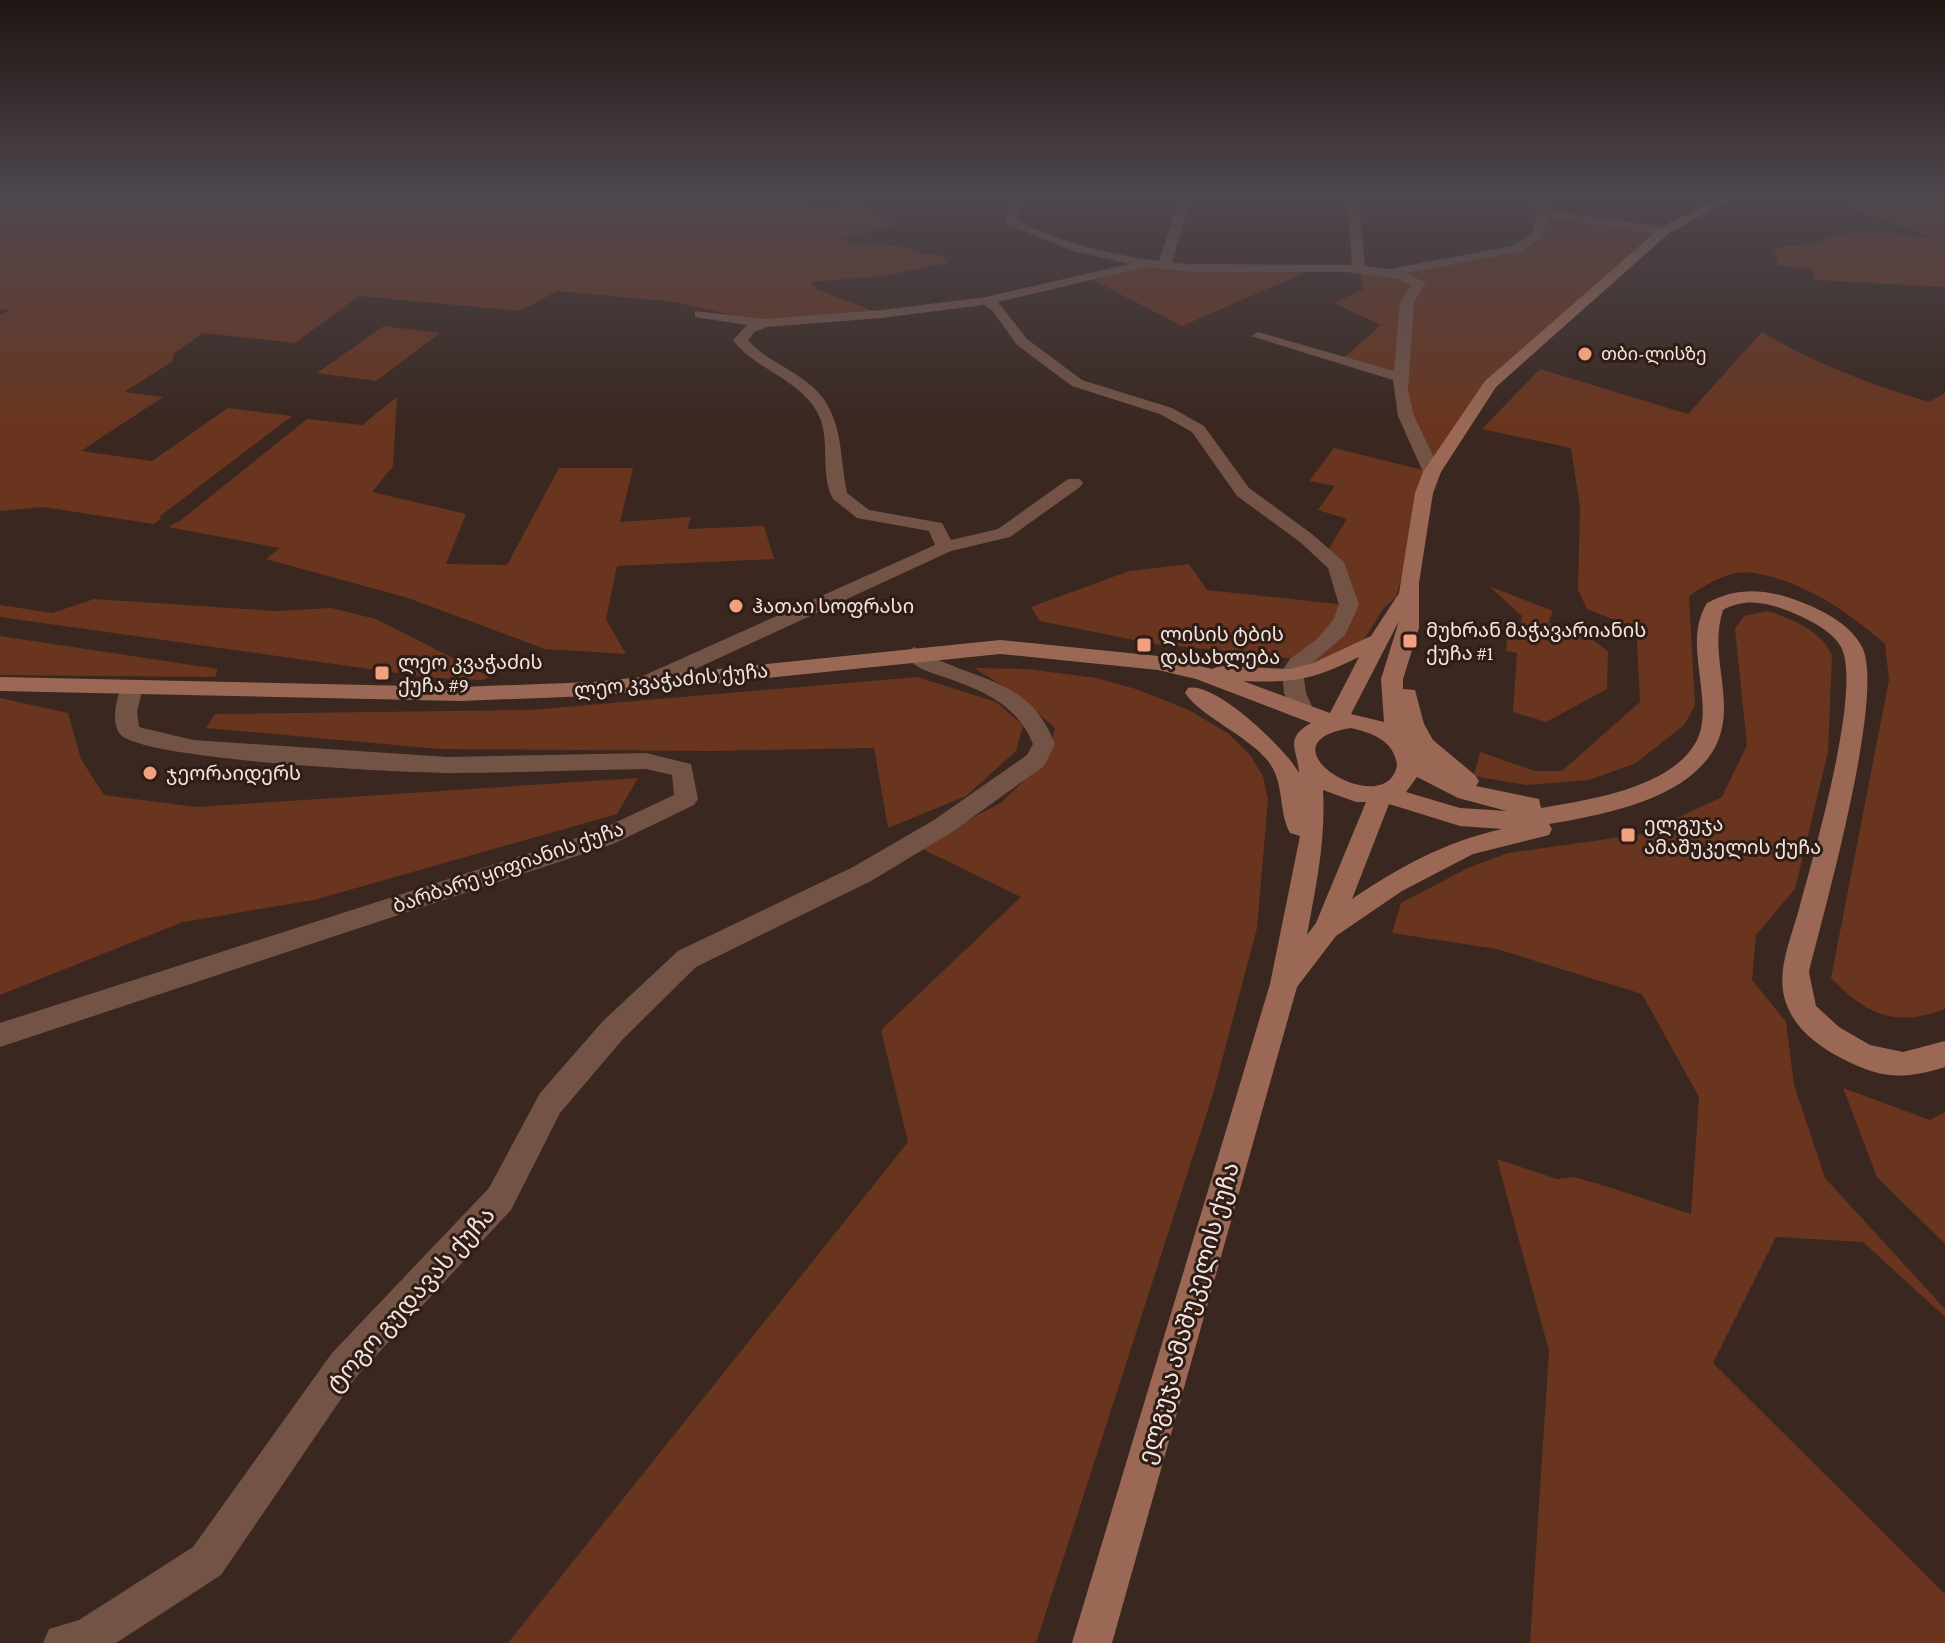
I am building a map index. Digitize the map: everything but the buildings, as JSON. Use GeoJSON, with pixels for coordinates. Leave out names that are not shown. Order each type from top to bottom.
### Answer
{"type":"FeatureCollection","features":[{"type":"Feature","properties":{"kind":"main road"},"geometry":{"type":"LineString","coordinates":[[1284,984],[1327,929],[1383,793],[1400,785],[1409,774],[1392,679],[1409,628],[1406,597],[1424,493],[1432,472],[1490,384],[1617,273]]}},
{"type":"Feature","properties":{"kind":"main road"},"geometry":{"type":"LineString","coordinates":[[1327,929],[1393,884],[1467,846],[1552,826],[1671,780],[1694,761],[1709,740],[1715,699],[1707,632],[1714,607],[1735,596],[1766,599],[1812,613],[1837,631],[1853,650],[1856,667],[1848,755],[1795,972],[1800,1005],[1828,1034],[1863,1057],[1885,1064],[1905,1065],[1945,1054]]}},
{"type":"Feature","properties":{"kind":"main road"},"geometry":{"type":"LineString","coordinates":[[1292,939],[1313,828],[1303,743],[1308,733],[1334,722],[1392,615],[1406,597]]}},
{"type":"Feature","properties":{"kind":"main road"},"geometry":{"type":"LineString","coordinates":[[1199,683],[1290,676],[1320,668],[1381,639]]}},
{"type":"Feature","properties":{"kind":"main road","name":"ლეო კვაჭაძის ქუჩა"},"geometry":{"type":"LineString","coordinates":[[0,684],[460,694],[593,689],[1000,647],[1101,657],[1199,683]]}},
{"type":"Feature","properties":{"kind":"main road"},"geometry":{"type":"LineString","coordinates":[[1402,655],[1408,708],[1414,730],[1424,748],[1458,775],[1512,804]]}},
{"type":"Feature","properties":{"kind":"main road"},"geometry":{"type":"LineString","coordinates":[[1199,683],[1334,722],[1366,724],[1451,786],[1512,804],[1601,805]]}},
{"type":"Feature","properties":{"kind":"main road"},"geometry":{"type":"LineString","coordinates":[[1199,683],[1306,762],[1318,778],[1341,790],[1383,793],[1452,816],[1485,820],[1601,805]]}},
{"type":"Feature","properties":{"kind":"main road"},"geometry":{"type":"LineString","coordinates":[[1199,683],[1284,766],[1295,796],[1299,831],[1292,939]]}},
{"type":"Feature","properties":{"kind":"main road","name":"ელგუჯა ამაშუკელის ქუჩა"},"geometry":{"type":"LineString","coordinates":[[1092,1643],[1284,984],[1292,939]]}},
{"type":"Feature","properties":{"kind":"street"},"geometry":{"type":"LineString","coordinates":[[700,314],[765,323],[881,314],[986,301],[1107,273]]}},
{"type":"Feature","properties":{"kind":"street"},"geometry":{"type":"LineString","coordinates":[[1397,273],[1419,283],[1407,302],[1401,401],[1432,472]]}},
{"type":"Feature","properties":{"kind":"street"},"geometry":{"type":"LineString","coordinates":[[986,301],[997,307],[1022,342],[1077,383],[1166,411],[1198,429],[1243,492],[1306,538],[1337,566],[1349,605],[1337,632],[1299,661],[1290,676],[1292,689],[1303,711]]}},
{"type":"Feature","properties":{"kind":"street"},"geometry":{"type":"LineString","coordinates":[[765,323],[749,329],[740,340],[749,353],[788,374],[814,396],[828,417],[839,495],[863,514],[936,527],[945,547]]}},
{"type":"Feature","properties":{"kind":"street"},"geometry":{"type":"LineString","coordinates":[[1258,336],[1401,378]]}},
{"type":"Feature","properties":{"kind":"street"},"geometry":{"type":"LineString","coordinates":[[644,684],[945,547],[1004,533],[1074,483]]}},
{"type":"Feature","properties":{"kind":"street","name":"ტოგო გუდავას ქუჩა"},"geometry":{"type":"LineString","coordinates":[[63,1643],[86,1639],[207,1561],[344,1365],[500,1199],[550,1103],[613,1030],[687,959],[862,874],[943,826],[1036,760],[1044,744],[1033,717],[1009,696],[925,663],[914,654]]}},
{"type":"Feature","properties":{"kind":"street","name":"ბარბარე ყიფიანის ქუჩა"},"geometry":{"type":"LineString","coordinates":[[0,1035],[604,838],[686,799],[683,770],[646,761],[448,765],[193,748],[151,740],[129,731],[126,712],[132,687]]}},
{"type":"Feature","properties":{"kind":"shaded area"},"geometry":{"type":"Polygon","coordinates":[[[0,273],[899,273],[811,282],[816,289],[881,314],[765,323],[676,302],[557,291],[520,311],[359,296],[295,343],[203,333],[173,354],[173,361],[124,392],[163,397],[81,451],[152,461],[228,408],[292,416],[159,517],[162,518],[154,524],[43,507],[0,511],[0,315],[10,310],[0,309],[0,273]]]}},
{"type":"Feature","properties":{"kind":"shaded area"},"geometry":{"type":"Polygon","coordinates":[[[1106,273],[1305,273],[1182,326],[1087,277],[1106,273]]]}},
{"type":"Feature","properties":{"kind":"shaded area"},"geometry":{"type":"Polygon","coordinates":[[[1360,273],[1617,273],[1490,384],[1424,493],[1396,597],[1383,609],[1363,641],[1314,664],[1276,656],[1154,644],[1040,621],[1031,607],[1129,571],[1189,564],[1207,590],[1348,605],[1325,555],[1347,519],[1318,510],[1335,486],[1309,481],[1334,448],[1431,472],[1400,378],[1340,361],[1381,325],[1334,303],[1363,289],[1360,273]]]}},
{"type":"Feature","properties":{"kind":"shaded area"},"geometry":{"type":"Polygon","coordinates":[[[1813,273],[1945,273],[1945,287],[1814,280],[1813,273]]]}},
{"type":"Feature","properties":{"kind":"shaded area"},"geometry":{"type":"Polygon","coordinates":[[[384,326],[440,333],[376,381],[317,373],[384,326]]]}},
{"type":"Feature","properties":{"kind":"shaded area"},"geometry":{"type":"Polygon","coordinates":[[[1762,332],[1822,363],[1886,388],[1929,402],[1945,393],[1945,1009],[1927,1015],[1896,1017],[1870,1009],[1831,978],[1889,680],[1885,644],[1856,620],[1807,590],[1771,577],[1745,572],[1720,578],[1689,596],[1695,706],[1684,725],[1636,763],[1589,780],[1526,785],[1474,776],[1480,752],[1535,771],[1562,771],[1640,702],[1637,641],[1632,627],[1587,609],[1578,590],[1580,507],[1571,448],[1482,429],[1540,369],[1688,414],[1762,332]]]}},
{"type":"Feature","properties":{"kind":"shaded area"},"geometry":{"type":"Polygon","coordinates":[[[397,397],[393,466],[372,492],[466,514],[446,564],[507,565],[559,468],[633,468],[620,522],[691,517],[687,529],[764,526],[774,559],[617,566],[606,619],[626,654],[545,649],[408,598],[266,559],[280,548],[168,527],[180,521],[307,419],[362,425],[397,397]]]}},
{"type":"Feature","properties":{"kind":"shaded area"},"geometry":{"type":"Polygon","coordinates":[[[1489,586],[1553,611],[1548,623],[1582,632],[1608,651],[1607,689],[1546,722],[1513,712],[1517,653],[1506,651],[1507,638],[1519,640],[1522,616],[1489,586]]]}},
{"type":"Feature","properties":{"kind":"shaded area"},"geometry":{"type":"Polygon","coordinates":[[[94,599],[275,611],[331,608],[376,619],[490,677],[482,680],[433,678],[0,617],[0,605],[52,613],[94,599]]]}},
{"type":"Feature","properties":{"kind":"shaded area"},"geometry":{"type":"Polygon","coordinates":[[[1768,611],[1796,622],[1813,633],[1832,655],[1828,752],[1795,889],[1756,935],[1752,980],[1786,1022],[1794,1085],[1825,1178],[1945,1309],[1945,1317],[1863,1242],[1776,1237],[1713,1363],[1945,1594],[1945,1643],[1530,1643],[1549,1351],[1497,1159],[1557,1179],[1573,1177],[1599,1184],[1691,1214],[1699,1097],[1642,994],[1497,949],[1392,933],[1401,903],[1468,868],[1508,853],[1643,834],[1722,797],[1747,745],[1735,629],[1744,616],[1768,611]]]}},
{"type":"Feature","properties":{"kind":"shaded area"},"geometry":{"type":"Polygon","coordinates":[[[0,636],[218,669],[215,677],[0,675],[0,636]]]}},
{"type":"Feature","properties":{"kind":"shaded area"},"geometry":{"type":"Polygon","coordinates":[[[974,668],[1027,669],[1096,678],[1136,689],[1189,710],[1229,734],[1250,755],[1263,776],[1268,800],[1257,928],[1213,1094],[1036,1643],[508,1643],[908,1142],[881,1030],[1021,897],[918,847],[1002,802],[1049,756],[1055,728],[1016,694],[974,668]]]}},
{"type":"Feature","properties":{"kind":"shaded area"},"geometry":{"type":"Polygon","coordinates":[[[917,677],[996,702],[1023,725],[1016,751],[966,796],[888,828],[874,748],[711,751],[440,749],[206,728],[215,714],[530,710],[917,677]]]}},
{"type":"Feature","properties":{"kind":"shaded area"},"geometry":{"type":"Polygon","coordinates":[[[0,698],[68,713],[81,759],[104,795],[196,807],[638,778],[617,814],[314,900],[183,922],[0,995],[0,698]]]}},
{"type":"Feature","properties":{"kind":"shaded area"},"geometry":{"type":"Polygon","coordinates":[[[1843,1088],[1930,1120],[1945,1112],[1945,1244],[1877,1177],[1843,1088]]]}},
{"type":"Feature","properties":{"kind":"place","name":"თბი-ლისზე"},"geometry":{"type":"Point","coordinates":[1585,354]}},
{"type":"Feature","properties":{"kind":"place","name":"ჰათაი სოფრასი"},"geometry":{"type":"Point","coordinates":[736,606]}},
{"type":"Feature","properties":{"kind":"place","name":"მუხრან მაჭავარიანის ქუჩა #1"},"geometry":{"type":"Point","coordinates":[1410,641]}},
{"type":"Feature","properties":{"kind":"place","name":"ლისის ტბის დასახლება"},"geometry":{"type":"Point","coordinates":[1144,645]}},
{"type":"Feature","properties":{"kind":"place","name":"ლეო კვაჭაძის ქუჩა #9"},"geometry":{"type":"Point","coordinates":[382,673]}},
{"type":"Feature","properties":{"kind":"place","name":"ჯეორაიდერს"},"geometry":{"type":"Point","coordinates":[150,773]}},
{"type":"Feature","properties":{"kind":"place","name":"ელგუჯა ამაშუკელის ქუჩა"},"geometry":{"type":"Point","coordinates":[1628,835]}}]}
